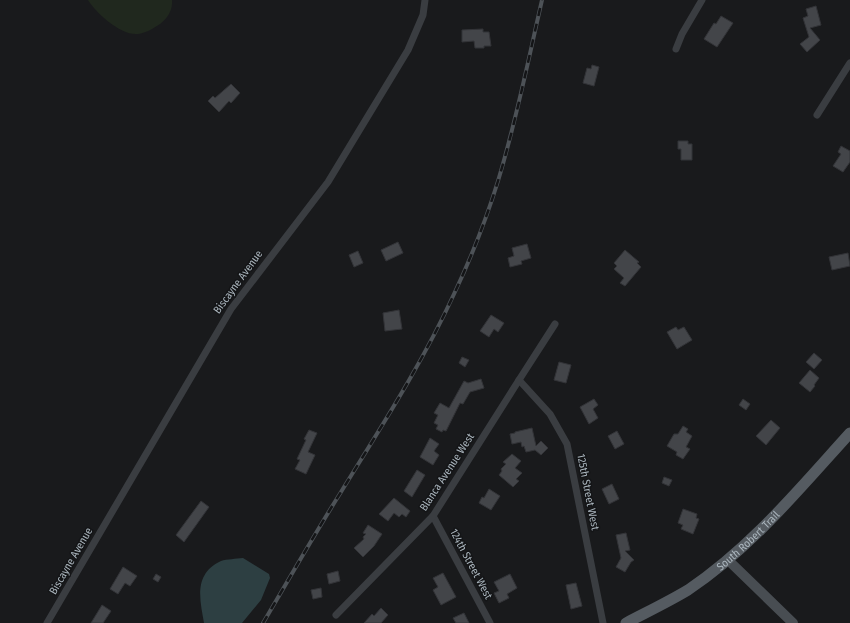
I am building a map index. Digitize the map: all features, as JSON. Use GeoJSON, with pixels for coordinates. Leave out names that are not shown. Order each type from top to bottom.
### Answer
{"type":"FeatureCollection","features":[{"type":"Feature","properties":{"kind":"main road","name":"South Robert Trail"},"geometry":{"type":"LineString","coordinates":[[626,623],[667,602],[688,589],[728,560],[772,518],[850,433]]}},
{"type":"Feature","properties":{"kind":"main road"},"geometry":{"type":"LineString","coordinates":[[728,560],[793,623]]}},
{"type":"Feature","properties":{"kind":"street","name":"Biscayne Avenue"},"geometry":{"type":"LineString","coordinates":[[48,623],[231,308],[328,182],[408,50],[423,15],[425,0]]}},
{"type":"Feature","properties":{"kind":"street"},"geometry":{"type":"LineString","coordinates":[[676,49],[682,34],[702,0]]}},
{"type":"Feature","properties":{"kind":"street"},"geometry":{"type":"LineString","coordinates":[[817,116],[850,63]]}},
{"type":"Feature","properties":{"kind":"street","name":"Blanca Avenue West"},"geometry":{"type":"LineString","coordinates":[[336,615],[433,516],[555,324]]}},
{"type":"Feature","properties":{"kind":"street","name":"125th Street West"},"geometry":{"type":"LineString","coordinates":[[518,380],[550,414],[567,444],[603,623]]}},
{"type":"Feature","properties":{"kind":"street","name":"124th Street West"},"geometry":{"type":"LineString","coordinates":[[433,516],[490,623]]}},
{"type":"Feature","properties":{"kind":"green space"},"geometry":{"type":"Polygon","coordinates":[[[88,0],[172,0],[172,7],[168,16],[158,26],[144,33],[131,34],[110,23],[88,0]]]}},
{"type":"Feature","properties":{"kind":"shaded area"},"geometry":{"type":"Polygon","coordinates":[[[243,558],[269,574],[270,578],[261,600],[242,623],[204,623],[200,588],[206,573],[212,566],[221,561],[243,558]]]}},
{"type":"Feature","properties":{"kind":"building"},"geometry":{"type":"Polygon","coordinates":[[[816,6],[821,25],[810,28],[820,40],[807,52],[800,44],[809,37],[803,18],[808,16],[806,9],[816,6]]]}},
{"type":"Feature","properties":{"kind":"building"},"geometry":{"type":"Polygon","coordinates":[[[721,16],[733,23],[717,47],[704,39],[714,23],[716,24],[721,16]]]}},
{"type":"Feature","properties":{"kind":"building"},"geometry":{"type":"Polygon","coordinates":[[[483,29],[483,32],[489,32],[491,46],[475,48],[474,41],[462,42],[462,30],[483,29]]]}},
{"type":"Feature","properties":{"kind":"building"},"geometry":{"type":"Polygon","coordinates":[[[592,65],[599,67],[594,86],[583,83],[587,68],[591,69],[592,65]]]}},
{"type":"Feature","properties":{"kind":"building"},"geometry":{"type":"Polygon","coordinates":[[[231,84],[240,93],[231,103],[229,101],[219,112],[208,101],[213,96],[215,98],[231,84]]]}},
{"type":"Feature","properties":{"kind":"building"},"geometry":{"type":"Polygon","coordinates":[[[678,141],[688,141],[688,144],[692,144],[692,160],[681,160],[681,149],[678,149],[678,141]]]}},
{"type":"Feature","properties":{"kind":"building"},"geometry":{"type":"Polygon","coordinates":[[[841,146],[850,151],[850,162],[843,172],[833,166],[841,154],[838,152],[841,146]]]}},
{"type":"Feature","properties":{"kind":"building"},"geometry":{"type":"Polygon","coordinates":[[[398,242],[403,253],[386,261],[381,250],[398,242]]]}},
{"type":"Feature","properties":{"kind":"building"},"geometry":{"type":"Polygon","coordinates":[[[527,244],[531,258],[521,261],[522,264],[510,267],[508,258],[514,256],[512,248],[527,244]]]}},
{"type":"Feature","properties":{"kind":"building"},"geometry":{"type":"Polygon","coordinates":[[[625,250],[639,262],[637,263],[641,267],[625,286],[620,283],[624,278],[614,269],[617,266],[614,263],[625,250]]]}},
{"type":"Feature","properties":{"kind":"building"},"geometry":{"type":"Polygon","coordinates":[[[358,251],[363,263],[354,267],[349,255],[358,251]]]}},
{"type":"Feature","properties":{"kind":"building"},"geometry":{"type":"Polygon","coordinates":[[[848,253],[850,266],[832,270],[829,257],[848,253]]]}},
{"type":"Feature","properties":{"kind":"building"},"geometry":{"type":"Polygon","coordinates":[[[399,310],[402,329],[385,331],[383,313],[399,310]]]}},
{"type":"Feature","properties":{"kind":"building"},"geometry":{"type":"Polygon","coordinates":[[[491,315],[504,323],[498,332],[494,329],[489,337],[480,331],[491,315]]]}},
{"type":"Feature","properties":{"kind":"building"},"geometry":{"type":"Polygon","coordinates":[[[676,327],[678,330],[684,327],[692,340],[677,349],[667,332],[676,327]]]}},
{"type":"Feature","properties":{"kind":"building"},"geometry":{"type":"Polygon","coordinates":[[[814,353],[822,360],[814,369],[806,362],[814,353]]]}},
{"type":"Feature","properties":{"kind":"building"},"geometry":{"type":"Polygon","coordinates":[[[462,357],[469,360],[465,367],[459,363],[462,357]]]}},
{"type":"Feature","properties":{"kind":"building"},"geometry":{"type":"Polygon","coordinates":[[[559,362],[571,365],[566,383],[554,380],[559,362]]]}},
{"type":"Feature","properties":{"kind":"building"},"geometry":{"type":"Polygon","coordinates":[[[810,370],[819,378],[810,392],[799,383],[810,370]]]}},
{"type":"Feature","properties":{"kind":"building"},"geometry":{"type":"Polygon","coordinates":[[[481,379],[484,388],[470,392],[463,404],[460,403],[446,431],[443,430],[442,432],[436,429],[438,425],[434,423],[438,415],[434,413],[440,403],[449,408],[464,381],[468,383],[481,379]]]}},
{"type":"Feature","properties":{"kind":"building"},"geometry":{"type":"Polygon","coordinates":[[[594,399],[598,405],[593,409],[598,418],[589,424],[580,407],[594,399]]]}},
{"type":"Feature","properties":{"kind":"building"},"geometry":{"type":"Polygon","coordinates":[[[743,399],[750,404],[746,410],[739,405],[743,399]]]}},
{"type":"Feature","properties":{"kind":"building"},"geometry":{"type":"Polygon","coordinates":[[[771,420],[780,428],[766,445],[756,436],[771,420]]]}},
{"type":"Feature","properties":{"kind":"building"},"geometry":{"type":"Polygon","coordinates":[[[683,426],[688,429],[686,432],[692,436],[686,447],[690,449],[683,459],[676,455],[677,452],[667,446],[674,434],[678,434],[683,426]]]}},
{"type":"Feature","properties":{"kind":"building"},"geometry":{"type":"Polygon","coordinates":[[[532,428],[536,446],[541,441],[548,448],[541,455],[535,450],[526,452],[524,446],[522,447],[521,442],[512,444],[510,434],[532,428]]]}},
{"type":"Feature","properties":{"kind":"building"},"geometry":{"type":"Polygon","coordinates":[[[309,430],[317,433],[308,452],[315,455],[306,474],[295,469],[300,460],[297,459],[306,440],[304,439],[309,430]]]}},
{"type":"Feature","properties":{"kind":"building"},"geometry":{"type":"Polygon","coordinates":[[[617,431],[624,444],[615,449],[608,436],[617,431]]]}},
{"type":"Feature","properties":{"kind":"building"},"geometry":{"type":"Polygon","coordinates":[[[430,438],[439,444],[434,451],[439,455],[433,465],[420,457],[430,438]]]}},
{"type":"Feature","properties":{"kind":"building"},"geometry":{"type":"Polygon","coordinates":[[[512,454],[521,461],[515,468],[522,473],[516,479],[519,481],[513,487],[499,475],[502,471],[501,469],[506,464],[503,462],[512,454]]]}},
{"type":"Feature","properties":{"kind":"building"},"geometry":{"type":"Polygon","coordinates":[[[417,470],[425,475],[412,497],[404,491],[417,470]]]}},
{"type":"Feature","properties":{"kind":"building"},"geometry":{"type":"Polygon","coordinates":[[[664,477],[672,480],[669,486],[662,483],[664,477]]]}},
{"type":"Feature","properties":{"kind":"building"},"geometry":{"type":"Polygon","coordinates":[[[612,484],[619,499],[609,504],[602,489],[612,484]]]}},
{"type":"Feature","properties":{"kind":"building"},"geometry":{"type":"Polygon","coordinates":[[[489,489],[500,496],[491,510],[479,503],[489,489]]]}},
{"type":"Feature","properties":{"kind":"building"},"geometry":{"type":"Polygon","coordinates":[[[394,498],[410,511],[406,517],[402,514],[399,517],[394,513],[388,521],[379,514],[394,498]]]}},
{"type":"Feature","properties":{"kind":"building"},"geometry":{"type":"Polygon","coordinates":[[[201,501],[209,507],[184,542],[176,535],[201,501]]]}},
{"type":"Feature","properties":{"kind":"building"},"geometry":{"type":"Polygon","coordinates":[[[683,509],[697,514],[696,518],[699,519],[693,534],[681,529],[683,525],[678,523],[683,509]]]}},
{"type":"Feature","properties":{"kind":"building"},"geometry":{"type":"Polygon","coordinates":[[[368,525],[382,534],[374,546],[363,557],[354,548],[364,539],[363,537],[366,534],[363,533],[368,525]]]}},
{"type":"Feature","properties":{"kind":"building"},"geometry":{"type":"Polygon","coordinates":[[[626,533],[630,550],[625,551],[634,560],[625,572],[616,567],[621,558],[616,535],[626,533]]]}},
{"type":"Feature","properties":{"kind":"building"},"geometry":{"type":"Polygon","coordinates":[[[123,567],[137,576],[130,586],[125,583],[118,594],[110,589],[123,567]]]}},
{"type":"Feature","properties":{"kind":"building"},"geometry":{"type":"Polygon","coordinates":[[[338,571],[340,581],[329,584],[327,574],[338,571]]]}},
{"type":"Feature","properties":{"kind":"building"},"geometry":{"type":"Polygon","coordinates":[[[443,573],[456,597],[441,605],[433,590],[438,587],[433,578],[443,573]]]}},
{"type":"Feature","properties":{"kind":"building"},"geometry":{"type":"Polygon","coordinates":[[[156,574],[161,577],[158,582],[153,579],[156,574]]]}},
{"type":"Feature","properties":{"kind":"building"},"geometry":{"type":"Polygon","coordinates":[[[510,574],[517,588],[507,594],[509,598],[499,603],[494,593],[499,591],[494,582],[510,574]]]}},
{"type":"Feature","properties":{"kind":"building"},"geometry":{"type":"Polygon","coordinates":[[[576,583],[582,606],[571,609],[566,585],[576,583]]]}},
{"type":"Feature","properties":{"kind":"building"},"geometry":{"type":"Polygon","coordinates":[[[321,588],[322,597],[313,599],[311,590],[321,588]]]}},
{"type":"Feature","properties":{"kind":"building"},"geometry":{"type":"Polygon","coordinates":[[[102,605],[111,611],[103,623],[91,623],[102,605]]]}},
{"type":"Feature","properties":{"kind":"building"},"geometry":{"type":"Polygon","coordinates":[[[381,608],[388,615],[381,623],[364,623],[372,614],[374,616],[381,608]]]}},
{"type":"Feature","properties":{"kind":"building"},"geometry":{"type":"Polygon","coordinates":[[[464,613],[469,623],[456,623],[453,618],[464,613]]]}},
{"type":"Feature","properties":{"kind":"railway"},"geometry":{"type":"LineString","coordinates":[[263,623],[321,524],[415,370],[442,320],[460,280],[483,224],[504,159],[522,91],[542,0]]}}]}
